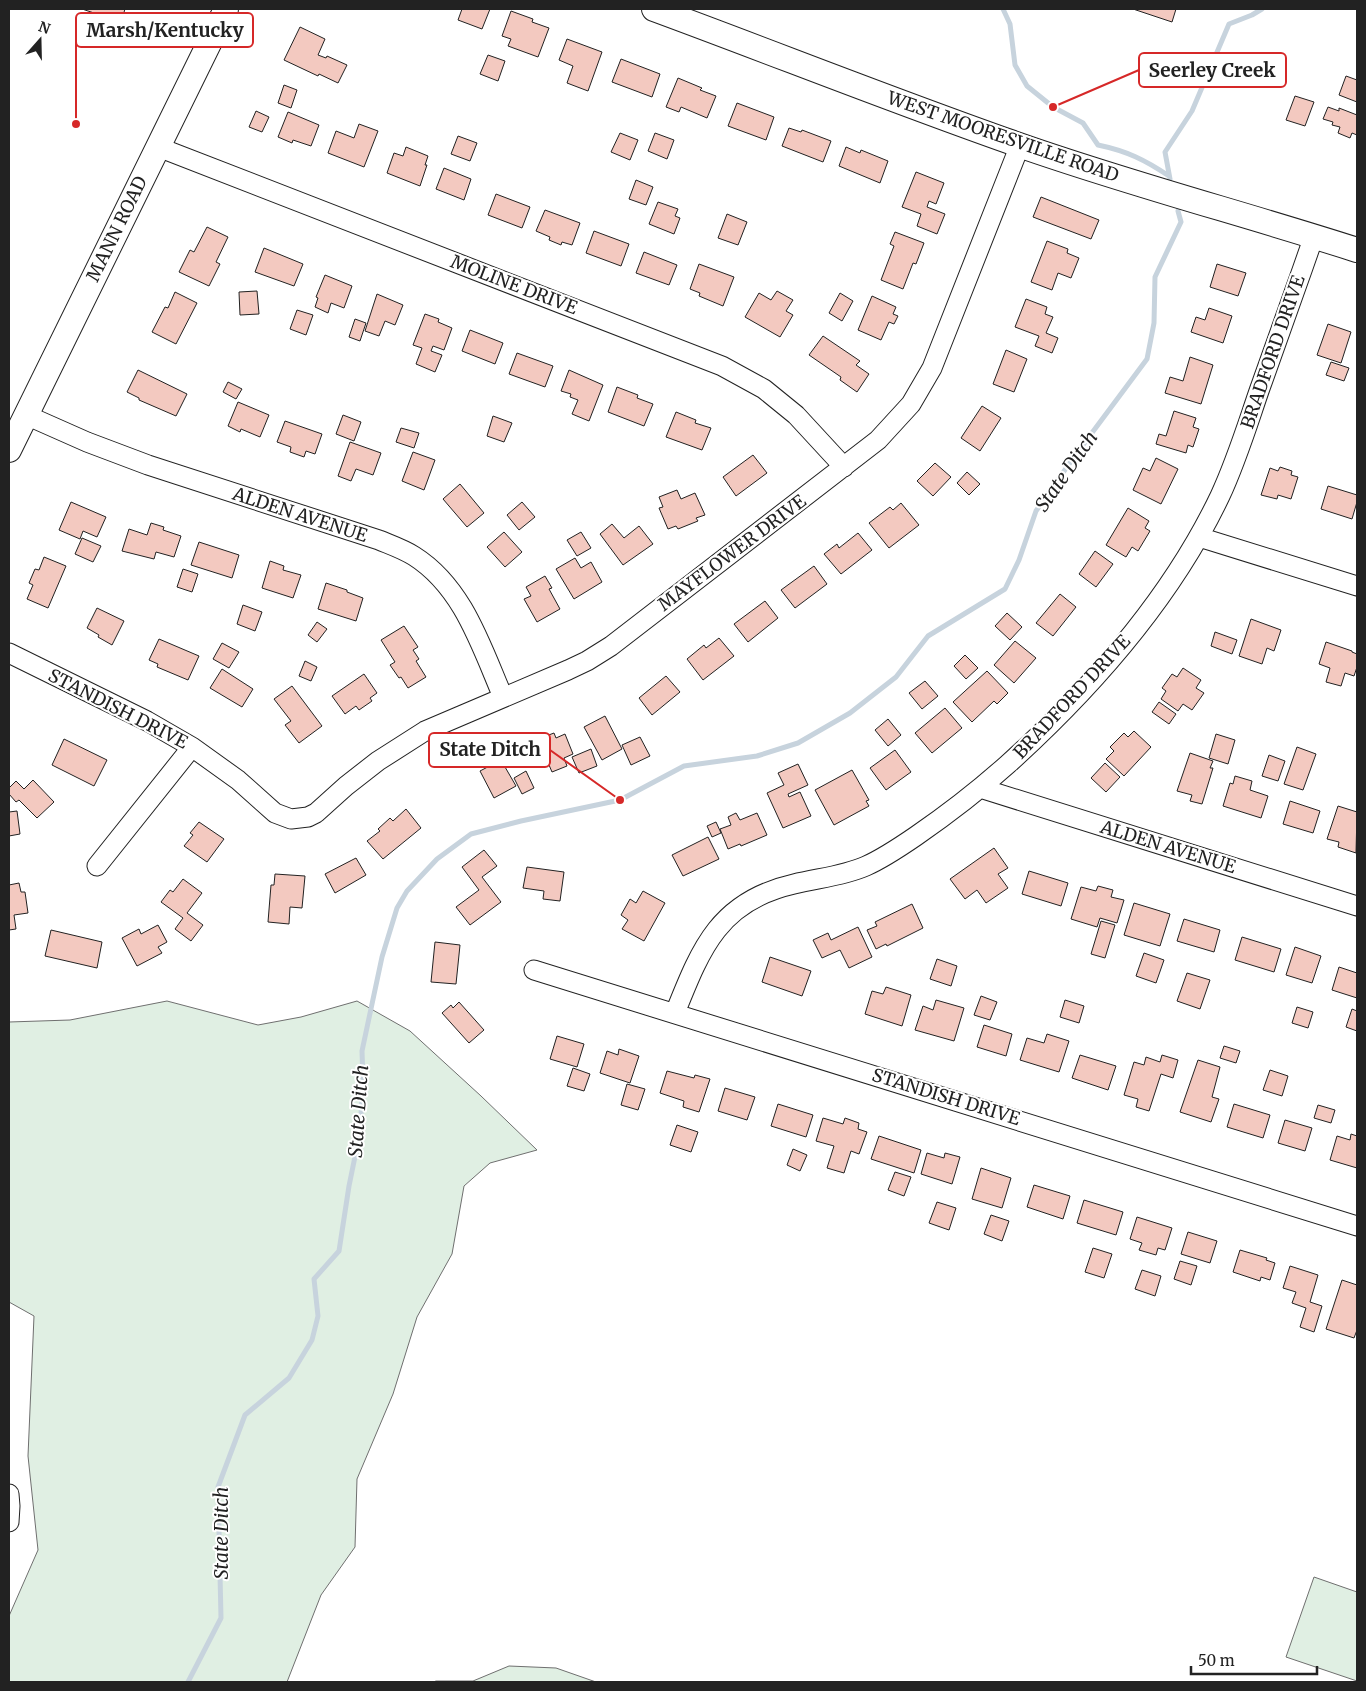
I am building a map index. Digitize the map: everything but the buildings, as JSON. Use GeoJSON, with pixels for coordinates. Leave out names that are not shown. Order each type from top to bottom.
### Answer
{"type":"FeatureCollection","features":[{"type":"Feature","properties":{"kind":"main road","name":"MANN ROAD"},"geometry":{"type":"LineString","coordinates":[[9,450],[226,9]]}},
{"type":"Feature","properties":{"kind":"main road","name":"WEST MOORESVILLE ROAD"},"geometry":{"type":"LineString","coordinates":[[654,9],[1020,145],[1144,186],[1357,250]]}},
{"type":"Feature","properties":{"kind":"street","name":"MAYFLOWER DRIVE"},"geometry":{"type":"LineString","coordinates":[[297,819],[316,813],[364,771],[390,752],[425,731],[568,670],[611,646],[878,440],[911,404],[939,353],[1020,145]]}},
{"type":"Feature","properties":{"kind":"street","name":"MOLINE DRIVE"},"geometry":{"type":"LineString","coordinates":[[158,147],[722,366],[764,389],[790,410],[808,426],[844,467]]}},
{"type":"Feature","properties":{"kind":"street","name":"BRADFORD DRIVE"},"geometry":{"type":"LineString","coordinates":[[675,1013],[705,944],[720,925],[737,910],[757,897],[778,888],[863,868],[883,858],[940,819],[980,788],[1043,732],[1086,687],[1141,622],[1173,578],[1199,537],[1222,493],[1234,464],[1314,236]]}},
{"type":"Feature","properties":{"kind":"street","name":"ALDEN AVENUE"},"geometry":{"type":"LineString","coordinates":[[26,415],[87,442],[148,465],[379,540],[415,557],[434,572],[460,603],[472,624],[503,697]]}},
{"type":"Feature","properties":{"kind":"street"},"geometry":{"type":"LineString","coordinates":[[1199,537],[1357,586]]}},
{"type":"Feature","properties":{"kind":"street","name":"STANDISH DRIVE"},"geometry":{"type":"LineString","coordinates":[[9,653],[147,721],[192,747],[238,780],[275,813],[291,819],[297,819]]}},
{"type":"Feature","properties":{"kind":"street"},"geometry":{"type":"LineString","coordinates":[[97,866],[192,747]]}},
{"type":"Feature","properties":{"kind":"street","name":"ALDEN AVENUE"},"geometry":{"type":"LineString","coordinates":[[980,788],[1357,906]]}},
{"type":"Feature","properties":{"kind":"street","name":"STANDISH DRIVE"},"geometry":{"type":"LineString","coordinates":[[534,970],[1357,1226]]}},
{"type":"Feature","properties":{"kind":"street"},"geometry":{"type":"LineString","coordinates":[[9,1494],[9,1522]]}},
{"type":"Feature","properties":{"kind":"green space"},"geometry":{"type":"Polygon","coordinates":[[[167,1001],[258,1025],[301,1017],[357,1001],[410,1031],[537,1150],[490,1163],[464,1186],[452,1254],[417,1317],[393,1394],[357,1479],[355,1547],[321,1595],[287,1682],[9,1682],[9,1616],[38,1550],[28,1456],[34,1316],[9,1302],[9,1022],[70,1020],[167,1001]]]}},
{"type":"Feature","properties":{"kind":"green space"},"geometry":{"type":"Polygon","coordinates":[[[1314,1577],[1357,1592],[1357,1681],[1286,1657],[1314,1577]]]}},
{"type":"Feature","properties":{"kind":"green space"},"geometry":{"type":"Polygon","coordinates":[[[509,1666],[556,1668],[596,1682],[433,1682],[473,1681],[509,1666]]]}},
{"type":"Feature","properties":{"kind":"waterway"},"geometry":{"type":"LineString","coordinates":[[1003,9],[1010,24],[1015,65],[1027,86],[1053,107],[1083,123],[1098,145],[1135,157],[1169,176]]}},
{"type":"Feature","properties":{"kind":"waterway","name":"State Ditch"},"geometry":{"type":"LineString","coordinates":[[1170,179],[1165,152],[1192,111],[1229,24],[1262,9]]}},
{"type":"Feature","properties":{"kind":"waterway","name":"State Ditch"},"geometry":{"type":"LineString","coordinates":[[188,1682],[221,1618],[218,1487],[245,1415],[289,1378],[312,1340],[318,1316],[314,1279],[339,1251],[360,1132],[363,1081],[362,1051],[382,957],[397,908],[407,891],[437,859],[471,834],[521,821],[620,800],[684,766],[757,756],[798,743],[850,713],[896,677],[928,636],[1005,589],[1019,560],[1036,511],[1147,359],[1154,323],[1155,277],[1181,222],[1178,211]]}},
{"type":"Feature","properties":{"kind":"place","name":"Seerley Creek"},"geometry":{"type":"Point","coordinates":[1053,107]}},
{"type":"Feature","properties":{"kind":"place","name":"Marsh/Kentucky"},"geometry":{"type":"Point","coordinates":[76,124]}},
{"type":"Feature","properties":{"kind":"place","name":"State Ditch"},"geometry":{"type":"Point","coordinates":[620,800]}}]}
